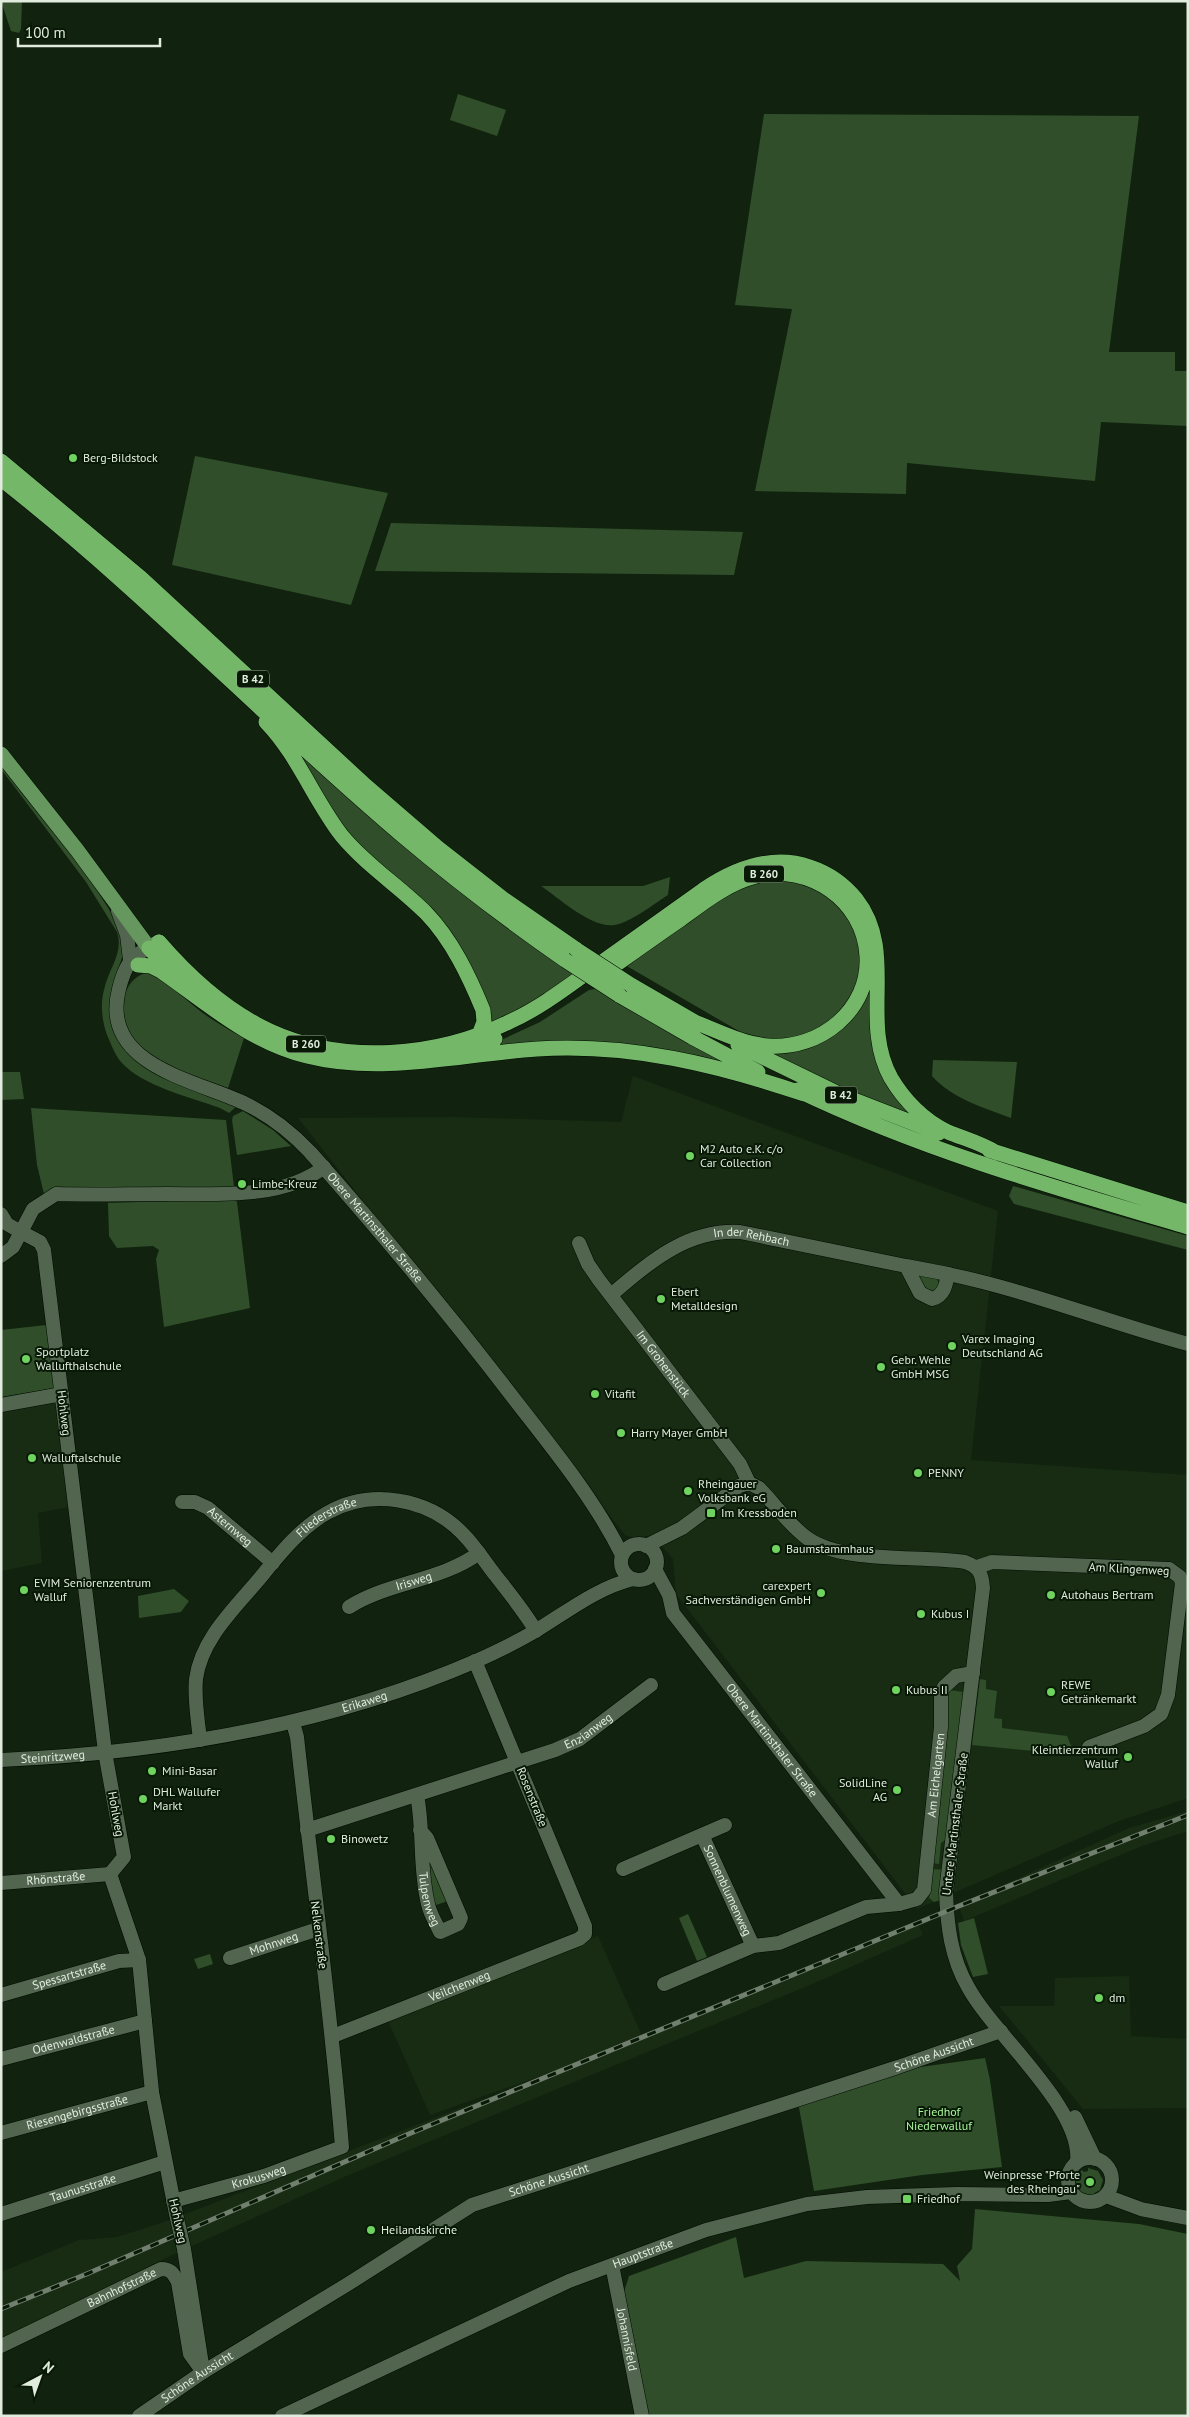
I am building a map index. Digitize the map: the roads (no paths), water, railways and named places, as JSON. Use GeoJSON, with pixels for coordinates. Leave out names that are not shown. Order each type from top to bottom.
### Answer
{"type":"FeatureCollection","features":[{"type":"Feature","properties":{"kind":"highway","name":"B 42"},"geometry":{"type":"LineString","coordinates":[[1,461],[155,591],[366,786],[431,842],[571,955]]}},
{"type":"Feature","properties":{"kind":"highway","name":"B 42"},"geometry":{"type":"LineString","coordinates":[[1,479],[132,588],[402,835],[494,909],[571,955],[722,1053],[804,1094],[898,1134],[995,1160],[1027,1163],[1188,1212]]}},
{"type":"Feature","properties":{"kind":"highway"},"geometry":{"type":"LineString","coordinates":[[231,679],[239,694],[273,729],[342,835],[365,860],[424,911],[448,940],[483,1010],[484,1022],[479,1035]]}},
{"type":"Feature","properties":{"kind":"highway","name":"B 260"},"geometry":{"type":"LineString","coordinates":[[154,947],[229,1007],[271,1032],[294,1040],[343,1051],[391,1052],[435,1047],[479,1035],[510,1022],[548,1000],[721,879],[741,870],[762,864],[784,862],[801,865],[828,875],[846,888],[860,904],[870,924],[878,956],[876,1018],[878,1042],[885,1064],[896,1085],[910,1104],[928,1120],[948,1132],[983,1144],[995,1160]]}},
{"type":"Feature","properties":{"kind":"highway","name":"B 260"},"geometry":{"type":"LineString","coordinates":[[154,947],[203,1003],[245,1030],[273,1044],[306,1056],[341,1062],[369,1064],[436,1059],[487,1043],[532,1021],[573,995],[718,893],[744,880],[774,873],[804,876],[831,890],[851,910],[861,928],[866,946],[866,974],[861,990],[852,1007],[842,1020],[828,1032],[797,1044],[769,1046],[731,1036],[692,1021]]}},
{"type":"Feature","properties":{"kind":"highway"},"geometry":{"type":"LineString","coordinates":[[134,963],[159,970],[203,1003]]}},
{"type":"Feature","properties":{"kind":"highway","name":"B 42"},"geometry":{"type":"LineString","coordinates":[[625,990],[692,1021],[766,1060],[841,1095],[995,1160],[1028,1179],[1188,1227]]}},
{"type":"Feature","properties":{"kind":"highway"},"geometry":{"type":"LineString","coordinates":[[436,1059],[537,1049],[581,1048],[629,1051],[722,1068],[804,1094]]}},
{"type":"Feature","properties":{"kind":"main road","name":"B 260"},"geometry":{"type":"LineString","coordinates":[[1,754],[76,850],[116,905],[154,947]]}},
{"type":"Feature","properties":{"kind":"main road","name":"B 260"},"geometry":{"type":"LineString","coordinates":[[76,850],[99,872],[154,947]]}},
{"type":"Feature","properties":{"kind":"street","name":"B 260"},"geometry":{"type":"LineString","coordinates":[[116,905],[127,935],[134,963]]}},
{"type":"Feature","properties":{"kind":"street","name":"Obere Martinsthaler Straße"},"geometry":{"type":"LineString","coordinates":[[154,947],[134,963],[122,980],[118,998],[117,1017],[128,1043],[137,1054],[149,1063],[263,1113],[294,1135],[324,1167],[461,1330],[531,1420],[608,1528],[622,1560]]}},
{"type":"Feature","properties":{"kind":"street"},"geometry":{"type":"LineString","coordinates":[[1,1256],[13,1247],[33,1209],[56,1194],[238,1194],[295,1183],[307,1179],[324,1167]]}},
{"type":"Feature","properties":{"kind":"street"},"geometry":{"type":"LineString","coordinates":[[1,1214],[8,1224],[21,1232]]}},
{"type":"Feature","properties":{"kind":"street","name":"In der Rehbach"},"geometry":{"type":"LineString","coordinates":[[612,1294],[669,1250],[697,1236],[728,1231],[740,1232],[993,1284],[1188,1344]]}},
{"type":"Feature","properties":{"kind":"street","name":"Hohlweg"},"geometry":{"type":"LineString","coordinates":[[21,1232],[35,1238],[42,1246],[62,1394],[105,1752],[124,1857],[110,1874],[139,1960],[152,2092],[174,2207],[187,2257],[203,2372]]}},
{"type":"Feature","properties":{"kind":"street","name":"Im Grohenstück"},"geometry":{"type":"LineString","coordinates":[[579,1243],[588,1264],[740,1464],[750,1483]]}},
{"type":"Feature","properties":{"kind":"street"},"geometry":{"type":"LineString","coordinates":[[906,1266],[920,1293],[932,1298],[940,1296],[948,1274]]}},
{"type":"Feature","properties":{"kind":"street"},"geometry":{"type":"LineString","coordinates":[[1,1405],[62,1394]]}},
{"type":"Feature","properties":{"kind":"street"},"geometry":{"type":"LineString","coordinates":[[682,1528],[643,1579],[633,1578],[625,1573],[622,1560],[627,1549],[682,1528],[738,1486],[750,1483]]}},
{"type":"Feature","properties":{"kind":"street","name":"Am Klingenweg"},"geometry":{"type":"LineString","coordinates":[[750,1483],[759,1488],[807,1538],[826,1548],[839,1552],[971,1564],[999,1562],[1169,1569],[1183,1573],[1166,1704],[1161,1714],[1144,1726],[1089,1747]]}},
{"type":"Feature","properties":{"kind":"street","name":"Fliederstraße"},"geometry":{"type":"LineString","coordinates":[[200,1740],[196,1704],[196,1679],[205,1651],[212,1637],[273,1563],[305,1529],[327,1513],[351,1503],[380,1498],[405,1502],[436,1514],[463,1534],[536,1631]]}},
{"type":"Feature","properties":{"kind":"street","name":"Asternweg"},"geometry":{"type":"LineString","coordinates":[[182,1502],[195,1502],[208,1508],[273,1563]]}},
{"type":"Feature","properties":{"kind":"street","name":"Obere Martinsthaler Straße"},"geometry":{"type":"LineString","coordinates":[[608,1528],[640,1545]]}},
{"type":"Feature","properties":{"kind":"street"},"geometry":{"type":"LineString","coordinates":[[640,1545],[653,1551],[655,1565]]}},
{"type":"Feature","properties":{"kind":"street","name":"Irisweg"},"geometry":{"type":"LineString","coordinates":[[348,1607],[367,1595],[464,1564],[479,1554]]}},
{"type":"Feature","properties":{"kind":"street","name":"Erikaweg"},"geometry":{"type":"LineString","coordinates":[[602,1590],[622,1560]]}},
{"type":"Feature","properties":{"kind":"street","name":"Untere Martinsthaler Straße"},"geometry":{"type":"LineString","coordinates":[[971,1564],[982,1578],[983,1588],[946,1892],[946,1907],[953,1952],[969,1990],[1034,2071],[1067,2105],[1082,2129],[1095,2159]]}},
{"type":"Feature","properties":{"kind":"street","name":"Obere Martinsthaler Straße"},"geometry":{"type":"LineString","coordinates":[[655,1565],[666,1589],[673,1613],[900,1904]]}},
{"type":"Feature","properties":{"kind":"street","name":"Erikaweg"},"geometry":{"type":"LineString","coordinates":[[105,1752],[174,1745],[293,1722],[368,1701],[475,1661],[536,1631],[602,1590],[633,1578]]}},
{"type":"Feature","properties":{"kind":"street","name":"Rosenstraße"},"geometry":{"type":"LineString","coordinates":[[475,1661],[585,1926],[585,1934]]}},
{"type":"Feature","properties":{"kind":"street","name":"Am Eichelgarten"},"geometry":{"type":"LineString","coordinates":[[900,1904],[911,1902],[922,1895],[927,1866],[941,1727],[941,1693],[944,1687],[956,1676],[973,1673]]}},
{"type":"Feature","properties":{"kind":"street","name":"Enzianweg"},"geometry":{"type":"LineString","coordinates":[[517,1761],[554,1750],[580,1739],[651,1685]]}},
{"type":"Feature","properties":{"kind":"street","name":"Nelkenstraße"},"geometry":{"type":"LineString","coordinates":[[293,1722],[333,2036],[342,2147]]}},
{"type":"Feature","properties":{"kind":"street","name":"Steinritzweg"},"geometry":{"type":"LineString","coordinates":[[1,1760],[62,1758],[105,1752]]}},
{"type":"Feature","properties":{"kind":"street"},"geometry":{"type":"LineString","coordinates":[[307,1830],[517,1761]]}},
{"type":"Feature","properties":{"kind":"street","name":"Tulpenweg"},"geometry":{"type":"LineString","coordinates":[[417,1795],[420,1830],[428,1903],[440,1932],[458,1924],[461,1918],[427,1838],[420,1830]]}},
{"type":"Feature","properties":{"kind":"street","name":"Sonnenblumenweg"},"geometry":{"type":"LineString","coordinates":[[623,1868],[725,1825]]}},
{"type":"Feature","properties":{"kind":"street","name":"Sonnenblumenweg"},"geometry":{"type":"LineString","coordinates":[[702,1835],[753,1946]]}},
{"type":"Feature","properties":{"kind":"street","name":"Rhönstraße"},"geometry":{"type":"LineString","coordinates":[[1,1883],[110,1874]]}},
{"type":"Feature","properties":{"kind":"street"},"geometry":{"type":"LineString","coordinates":[[664,1984],[753,1946],[778,1944],[866,1907],[900,1904]]}},
{"type":"Feature","properties":{"kind":"street","name":"Mohnweg"},"geometry":{"type":"LineString","coordinates":[[230,1958],[318,1929]]}},
{"type":"Feature","properties":{"kind":"street","name":"Veilchenweg"},"geometry":{"type":"LineString","coordinates":[[333,2036],[578,1939],[585,1934]]}},
{"type":"Feature","properties":{"kind":"street","name":"Spessartstraße"},"geometry":{"type":"LineString","coordinates":[[1,1995],[119,1961],[139,1960]]}},
{"type":"Feature","properties":{"kind":"street","name":"Odenwaldstraße"},"geometry":{"type":"LineString","coordinates":[[1,2059],[145,2021]]}},
{"type":"Feature","properties":{"kind":"street","name":"Schöne Aussicht"},"geometry":{"type":"LineString","coordinates":[[139,2416],[203,2372],[348,2284],[472,2205],[898,2067],[1001,2031]]}},
{"type":"Feature","properties":{"kind":"street","name":"Untere Martinsthaler Straße"},"geometry":{"type":"LineString","coordinates":[[1034,2071],[1072,2130],[1077,2146],[1077,2162]]}},
{"type":"Feature","properties":{"kind":"street","name":"Riesengebirgsstraße"},"geometry":{"type":"LineString","coordinates":[[1,2133],[152,2092]]}},
{"type":"Feature","properties":{"kind":"street","name":"Krokusweg"},"geometry":{"type":"LineString","coordinates":[[174,2207],[342,2147]]}},
{"type":"Feature","properties":{"kind":"street"},"geometry":{"type":"LineString","coordinates":[[1089,2158],[1095,2159],[1108,2168],[1109,2189],[1097,2201],[1087,2202],[1078,2199],[1071,2192],[1068,2177],[1071,2168],[1077,2162],[1089,2158]]}},
{"type":"Feature","properties":{"kind":"street","name":"Taunusstraße"},"geometry":{"type":"LineString","coordinates":[[1,2214],[165,2162]]}},
{"type":"Feature","properties":{"kind":"street","name":"Hauptstraße"},"geometry":{"type":"LineString","coordinates":[[1031,2196],[1053,2188],[1068,2177]]}},
{"type":"Feature","properties":{"kind":"street"},"geometry":{"type":"LineString","coordinates":[[1109,2189],[1141,2209],[1188,2218]]}},
{"type":"Feature","properties":{"kind":"street","name":"Hauptstraße"},"geometry":{"type":"LineString","coordinates":[[282,2416],[569,2281],[706,2230],[807,2204],[910,2194],[1031,2196],[1071,2192]]}},
{"type":"Feature","properties":{"kind":"street","name":"Johannisfeld"},"geometry":{"type":"LineString","coordinates":[[612,2264],[642,2416]]}},
{"type":"Feature","properties":{"kind":"street","name":"Bahnhofstraße"},"geometry":{"type":"LineString","coordinates":[[1,2346],[161,2269],[167,2269],[173,2272],[178,2282],[190,2354],[203,2372]]}},
{"type":"Feature","properties":{"kind":"railway"},"geometry":{"type":"LineString","coordinates":[[1,2309],[89,2273],[411,2133],[959,1906],[1188,1815]]}},
{"type":"Feature","properties":{"kind":"place","name":"Berg-Bildstock"},"geometry":{"type":"Point","coordinates":[73,458]}},
{"type":"Feature","properties":{"kind":"place","name":"M2 Auto e.K. c/o Car Collection"},"geometry":{"type":"Point","coordinates":[690,1156]}},
{"type":"Feature","properties":{"kind":"place","name":"Limbe-Kreuz"},"geometry":{"type":"Point","coordinates":[242,1184]}},
{"type":"Feature","properties":{"kind":"place","name":"Ebert Metalldesign"},"geometry":{"type":"Point","coordinates":[661,1299]}},
{"type":"Feature","properties":{"kind":"place","name":"Varex Imaging Deutschland AG"},"geometry":{"type":"Point","coordinates":[952,1346]}},
{"type":"Feature","properties":{"kind":"place","name":"Sportplatz Wallufthalschule"},"geometry":{"type":"Point","coordinates":[26,1359]}},
{"type":"Feature","properties":{"kind":"place","name":"Gebr. Wehle GmbH MSG"},"geometry":{"type":"Point","coordinates":[881,1367]}},
{"type":"Feature","properties":{"kind":"place","name":"Vitafit"},"geometry":{"type":"Point","coordinates":[595,1394]}},
{"type":"Feature","properties":{"kind":"place","name":"Harry Mayer GmbH"},"geometry":{"type":"Point","coordinates":[621,1433]}},
{"type":"Feature","properties":{"kind":"place","name":"Walluftalschule"},"geometry":{"type":"Point","coordinates":[32,1458]}},
{"type":"Feature","properties":{"kind":"place","name":"PENNY"},"geometry":{"type":"Point","coordinates":[918,1473]}},
{"type":"Feature","properties":{"kind":"place","name":"Rheingauer Volksbank eG"},"geometry":{"type":"Point","coordinates":[688,1491]}},
{"type":"Feature","properties":{"kind":"place","name":"Im Kressboden"},"geometry":{"type":"Point","coordinates":[711,1513]}},
{"type":"Feature","properties":{"kind":"place","name":"Baumstammhaus"},"geometry":{"type":"Point","coordinates":[776,1549]}},
{"type":"Feature","properties":{"kind":"place","name":"EVIM Seniorenzentrum Walluf"},"geometry":{"type":"Point","coordinates":[24,1590]}},
{"type":"Feature","properties":{"kind":"place","name":"carexpert Sachverständigen GmbH"},"geometry":{"type":"Point","coordinates":[821,1593]}},
{"type":"Feature","properties":{"kind":"place","name":"Autohaus Bertram"},"geometry":{"type":"Point","coordinates":[1051,1595]}},
{"type":"Feature","properties":{"kind":"place","name":"Kubus I"},"geometry":{"type":"Point","coordinates":[921,1614]}},
{"type":"Feature","properties":{"kind":"place","name":"Kubus II"},"geometry":{"type":"Point","coordinates":[896,1690]}},
{"type":"Feature","properties":{"kind":"place","name":"REWE Getränkemarkt"},"geometry":{"type":"Point","coordinates":[1051,1692]}},
{"type":"Feature","properties":{"kind":"place","name":"Kleintierzentrum Walluf"},"geometry":{"type":"Point","coordinates":[1128,1757]}},
{"type":"Feature","properties":{"kind":"place","name":"Mini-Basar"},"geometry":{"type":"Point","coordinates":[152,1771]}},
{"type":"Feature","properties":{"kind":"place","name":"SolidLine AG"},"geometry":{"type":"Point","coordinates":[897,1790]}},
{"type":"Feature","properties":{"kind":"place","name":"DHL Wallufer Markt"},"geometry":{"type":"Point","coordinates":[143,1799]}},
{"type":"Feature","properties":{"kind":"place","name":"Binowetz"},"geometry":{"type":"Point","coordinates":[331,1839]}},
{"type":"Feature","properties":{"kind":"place","name":"dm"},"geometry":{"type":"Point","coordinates":[1099,1998]}},
{"type":"Feature","properties":{"kind":"place","name":"Weinpresse \"Pforte des Rheingau\""},"geometry":{"type":"Point","coordinates":[1090,2182]}},
{"type":"Feature","properties":{"kind":"place","name":"Friedhof"},"geometry":{"type":"Point","coordinates":[907,2199]}},
{"type":"Feature","properties":{"kind":"place","name":"Heilandskirche"},"geometry":{"type":"Point","coordinates":[371,2230]}},
{"type":"Feature","properties":{"kind":"park label","name":"Friedhof Niederwalluf"},"geometry":{"type":"Point","coordinates":[939,2119]}}]}
